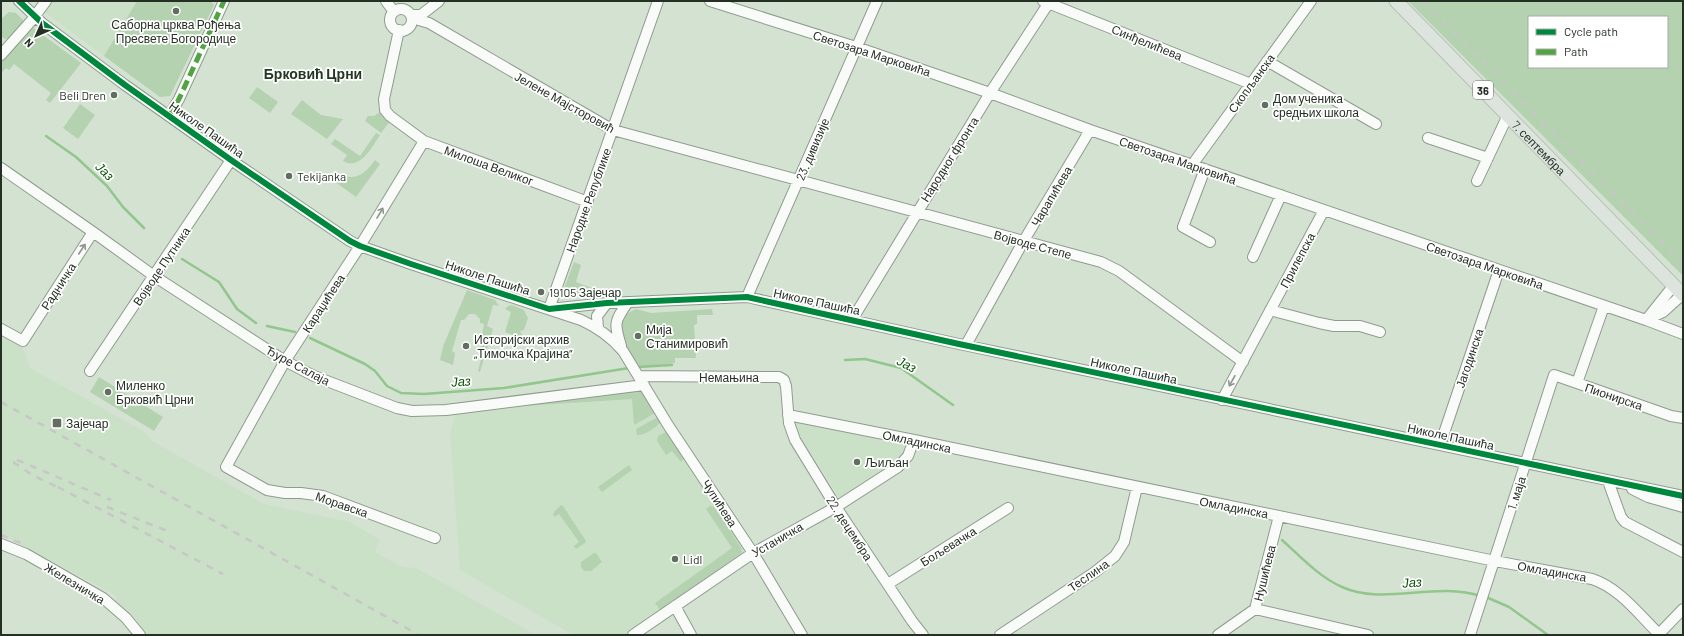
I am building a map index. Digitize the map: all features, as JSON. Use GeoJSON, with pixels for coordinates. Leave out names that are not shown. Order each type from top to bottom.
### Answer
{"type":"FeatureCollection","features":[{"type":"Feature","properties":{"kind":"main road","name":"7. септембра"},"geometry":{"type":"LineString","coordinates":[[1396,1],[1680,291]]}},
{"type":"Feature","properties":{"kind":"street","name":"Николе Пашића"},"geometry":{"type":"LineString","coordinates":[[18,1],[35,17],[169,116],[342,236],[360,246],[549,309],[607,303],[747,297],[1222,400],[1683,496]]}},
{"type":"Feature","properties":{"kind":"street"},"geometry":{"type":"LineString","coordinates":[[2,52],[35,17],[46,1]]}},
{"type":"Feature","properties":{"kind":"street"},"geometry":{"type":"LineString","coordinates":[[169,116],[208,27],[224,1]]}},
{"type":"Feature","properties":{"kind":"street"},"geometry":{"type":"LineString","coordinates":[[386,1],[394,12]]}},
{"type":"Feature","properties":{"kind":"street"},"geometry":{"type":"LineString","coordinates":[[412,16],[421,15],[439,1]]}},
{"type":"Feature","properties":{"kind":"street","name":"Народне Републике"},"geometry":{"type":"LineString","coordinates":[[549,309],[658,1]]}},
{"type":"Feature","properties":{"kind":"street","name":"Светозара Марковића"},"geometry":{"type":"LineString","coordinates":[[711,1],[856,47],[990,93],[1090,130],[1646,320],[1683,334]]}},
{"type":"Feature","properties":{"kind":"street","name":"23. дивизије"},"geometry":{"type":"LineString","coordinates":[[747,297],[877,1]]}},
{"type":"Feature","properties":{"kind":"street","name":"Скопљанска"},"geometry":{"type":"LineString","coordinates":[[1192,165],[1311,1]]}},
{"type":"Feature","properties":{"kind":"street","name":"Синђелићева"},"geometry":{"type":"LineString","coordinates":[[1047,2],[1251,84]]}},
{"type":"Feature","properties":{"kind":"street","name":"Народног фронта"},"geometry":{"type":"LineString","coordinates":[[852,320],[1047,2]]}},
{"type":"Feature","properties":{"kind":"street"},"geometry":{"type":"LineString","coordinates":[[403,9],[409,12],[412,16],[409,28],[399,30],[391,24],[391,17],[394,12],[403,9]]}},
{"type":"Feature","properties":{"kind":"street","name":"Јелене Мајсторовић"},"geometry":{"type":"LineString","coordinates":[[412,16],[429,23],[613,130],[798,180]]}},
{"type":"Feature","properties":{"kind":"street","name":"Милоша Великог"},"geometry":{"type":"LineString","coordinates":[[399,30],[384,103],[387,113],[424,141],[588,202]]}},
{"type":"Feature","properties":{"kind":"street"},"geometry":{"type":"LineString","coordinates":[[1267,61],[1376,124]]}},
{"type":"Feature","properties":{"kind":"street"},"geometry":{"type":"LineString","coordinates":[[1477,181],[1508,115]]}},
{"type":"Feature","properties":{"kind":"street","name":"Чарапићева"},"geometry":{"type":"LineString","coordinates":[[966,345],[1023,242],[1090,130]]}},
{"type":"Feature","properties":{"kind":"street"},"geometry":{"type":"LineString","coordinates":[[1428,138],[1488,158]]}},
{"type":"Feature","properties":{"kind":"street","name":"Караџићева"},"geometry":{"type":"LineString","coordinates":[[226,467],[286,361],[360,246],[424,141]]}},
{"type":"Feature","properties":{"kind":"street","name":"Војводе Путника"},"geometry":{"type":"LineString","coordinates":[[90,371],[231,160]]}},
{"type":"Feature","properties":{"kind":"street","name":"Ђуре Салаја"},"geometry":{"type":"LineString","coordinates":[[1,168],[154,276],[286,361],[314,376],[396,408],[412,411],[446,410],[638,375]]}},
{"type":"Feature","properties":{"kind":"street"},"geometry":{"type":"LineString","coordinates":[[1205,169],[1183,227],[1210,242]]}},
{"type":"Feature","properties":{"kind":"street","name":"Војводе Степе"},"geometry":{"type":"LineString","coordinates":[[798,180],[1023,242],[1102,262],[1111,266],[1243,362]]}},
{"type":"Feature","properties":{"kind":"street"},"geometry":{"type":"LineString","coordinates":[[1253,257],[1281,195]]}},
{"type":"Feature","properties":{"kind":"street","name":"Прилепска"},"geometry":{"type":"LineString","coordinates":[[1222,400],[1324,210]]}},
{"type":"Feature","properties":{"kind":"street","name":"Радничка"},"geometry":{"type":"LineString","coordinates":[[1,328],[23,341],[93,232]]}},
{"type":"Feature","properties":{"kind":"street","name":"Јагодинска"},"geometry":{"type":"LineString","coordinates":[[1440,445],[1499,270]]}},
{"type":"Feature","properties":{"kind":"street"},"geometry":{"type":"LineString","coordinates":[[1646,320],[1680,291]]}},
{"type":"Feature","properties":{"kind":"street"},"geometry":{"type":"LineString","coordinates":[[616,321],[628,302]]}},
{"type":"Feature","properties":{"kind":"street"},"geometry":{"type":"LineString","coordinates":[[598,328],[597,316],[607,303],[614,313],[617,334],[623,352]]}},
{"type":"Feature","properties":{"kind":"street","name":"Пионирска"},"geometry":{"type":"LineString","coordinates":[[1604,306],[1577,383],[1671,416],[1683,418]]}},
{"type":"Feature","properties":{"kind":"street"},"geometry":{"type":"LineString","coordinates":[[549,309],[582,320],[598,328],[615,341],[623,352]]}},
{"type":"Feature","properties":{"kind":"street"},"geometry":{"type":"LineString","coordinates":[[1270,310],[1319,323],[1334,326],[1360,326],[1380,332]]}},
{"type":"Feature","properties":{"kind":"street","name":"Чупићева"},"geometry":{"type":"LineString","coordinates":[[623,352],[668,425],[752,553],[802,635]]}},
{"type":"Feature","properties":{"kind":"street","name":"Немањина"},"geometry":{"type":"LineString","coordinates":[[638,375],[779,378],[785,383],[788,415]]}},
{"type":"Feature","properties":{"kind":"street","name":"1. маја"},"geometry":{"type":"LineString","coordinates":[[1470,635],[1554,375],[1577,383]]}},
{"type":"Feature","properties":{"kind":"street","name":"Омладинска"},"geometry":{"type":"LineString","coordinates":[[788,415],[1495,561],[1592,579],[1602,582],[1613,589],[1659,635]]}},
{"type":"Feature","properties":{"kind":"street","name":"22. децембра"},"geometry":{"type":"LineString","coordinates":[[788,415],[790,428],[795,440],[836,507],[912,621],[923,635]]}},
{"type":"Feature","properties":{"kind":"street","name":"Устаничка"},"geometry":{"type":"LineString","coordinates":[[633,635],[752,553],[836,507],[902,464],[908,456],[914,440]]}},
{"type":"Feature","properties":{"kind":"street","name":"Моравска"},"geometry":{"type":"LineString","coordinates":[[226,467],[267,490],[285,493],[301,492],[323,496],[436,538]]}},
{"type":"Feature","properties":{"kind":"street"},"geometry":{"type":"LineString","coordinates":[[1608,481],[1621,517],[1625,522],[1683,552]]}},
{"type":"Feature","properties":{"kind":"street","name":"Николе Пашића"},"geometry":{"type":"LineString","coordinates":[[1625,484],[1637,492],[1683,507]]}},
{"type":"Feature","properties":{"kind":"street","name":"Теслина"},"geometry":{"type":"LineString","coordinates":[[1000,635],[1094,572],[1115,556],[1124,542],[1137,487]]}},
{"type":"Feature","properties":{"kind":"street","name":"Бољевачка"},"geometry":{"type":"LineString","coordinates":[[888,584],[1008,508]]}},
{"type":"Feature","properties":{"kind":"street","name":"Нушићева"},"geometry":{"type":"LineString","coordinates":[[1218,635],[1255,609],[1279,516]]}},
{"type":"Feature","properties":{"kind":"street","name":"Железничка"},"geometry":{"type":"LineString","coordinates":[[1,544],[26,554],[103,598],[126,618],[140,635]]}},
{"type":"Feature","properties":{"kind":"street"},"geometry":{"type":"LineString","coordinates":[[675,606],[692,635]]}},
{"type":"Feature","properties":{"kind":"street"},"geometry":{"type":"LineString","coordinates":[[1255,609],[1368,635]]}},
{"type":"Feature","properties":{"kind":"street"},"geometry":{"type":"LineString","coordinates":[[1659,635],[1683,609]]}},
{"type":"Feature","properties":{"kind":"shaded area"},"geometry":{"type":"Polygon","coordinates":[[[50,1],[137,1],[104,56],[43,11],[50,1]]]}},
{"type":"Feature","properties":{"kind":"shaded area"},"geometry":{"type":"Polygon","coordinates":[[[137,1],[211,1],[214,5],[170,96],[160,97],[104,56],[137,1]]]}},
{"type":"Feature","properties":{"kind":"shaded area"},"geometry":{"type":"Polygon","coordinates":[[[1408,1],[1683,1],[1683,276],[1408,1]]]}},
{"type":"Feature","properties":{"kind":"shaded area"},"geometry":{"type":"Polygon","coordinates":[[[9,12],[16,13],[24,21],[9,38],[5,39],[1,36],[1,19],[9,12]]]}},
{"type":"Feature","properties":{"kind":"shaded area"},"geometry":{"type":"Polygon","coordinates":[[[32,27],[81,63],[50,103],[46,100],[51,93],[14,64],[9,70],[6,68],[1,73],[1,62],[32,27]]]}},
{"type":"Feature","properties":{"kind":"shaded area"},"geometry":{"type":"Polygon","coordinates":[[[257,87],[278,102],[270,113],[249,98],[257,87]]]}},
{"type":"Feature","properties":{"kind":"shaded area"},"geometry":{"type":"Polygon","coordinates":[[[302,100],[321,115],[343,119],[327,139],[291,114],[302,100]]]}},
{"type":"Feature","properties":{"kind":"shaded area"},"geometry":{"type":"Polygon","coordinates":[[[80,104],[95,115],[78,139],[63,128],[80,104]]]}},
{"type":"Feature","properties":{"kind":"shaded area"},"geometry":{"type":"Polygon","coordinates":[[[383,110],[391,120],[381,133],[365,121],[368,116],[374,116],[383,110]]]}},
{"type":"Feature","properties":{"kind":"shaded area"},"geometry":{"type":"Polygon","coordinates":[[[376,133],[380,135],[369,151],[355,163],[343,161],[347,155],[331,144],[335,139],[360,156],[376,133]]]}},
{"type":"Feature","properties":{"kind":"shaded area"},"geometry":{"type":"Polygon","coordinates":[[[375,160],[380,164],[356,197],[331,179],[336,172],[348,177],[358,176],[367,170],[375,160]]]}},
{"type":"Feature","properties":{"kind":"shaded area"},"geometry":{"type":"Polygon","coordinates":[[[574,262],[581,265],[576,282],[600,291],[574,297],[571,296],[575,293],[572,288],[567,292],[565,286],[574,262]]]}},
{"type":"Feature","properties":{"kind":"shaded area"},"geometry":{"type":"Polygon","coordinates":[[[467,290],[495,300],[499,306],[493,305],[487,326],[493,329],[480,372],[478,371],[481,359],[478,357],[484,324],[480,323],[480,319],[475,314],[469,314],[464,320],[461,320],[452,351],[455,353],[453,365],[440,360],[444,344],[467,290]]]}},
{"type":"Feature","properties":{"kind":"shaded area"},"geometry":{"type":"Polygon","coordinates":[[[512,305],[524,310],[528,318],[524,330],[520,331],[522,335],[521,338],[505,332],[511,312],[505,309],[512,305]]]}},
{"type":"Feature","properties":{"kind":"shaded area"},"geometry":{"type":"Polygon","coordinates":[[[636,309],[651,313],[712,309],[713,315],[697,315],[697,324],[694,325],[696,358],[675,358],[675,363],[642,368],[635,365],[622,339],[621,325],[628,313],[636,309]]]}},
{"type":"Feature","properties":{"kind":"shaded area"},"geometry":{"type":"Polygon","coordinates":[[[1,332],[21,343],[30,368],[145,432],[152,441],[264,504],[350,522],[380,540],[375,552],[402,567],[416,568],[536,635],[145,635],[115,601],[117,596],[1,534],[1,332]]]}},
{"type":"Feature","properties":{"kind":"shaded area"},"geometry":{"type":"Polygon","coordinates":[[[99,377],[163,417],[154,431],[90,392],[99,377]]]}},
{"type":"Feature","properties":{"kind":"shaded area"},"geometry":{"type":"Polygon","coordinates":[[[642,390],[748,556],[631,635],[573,635],[460,570],[450,433],[456,413],[642,390]]]}},
{"type":"Feature","properties":{"kind":"shaded area"},"geometry":{"type":"Polygon","coordinates":[[[642,390],[655,413],[634,425],[632,399],[523,406],[523,403],[642,390]]]}},
{"type":"Feature","properties":{"kind":"shaded area"},"geometry":{"type":"Polygon","coordinates":[[[658,417],[660,423],[646,433],[637,435],[636,429],[658,417]]]}},
{"type":"Feature","properties":{"kind":"shaded area","name":"Љиљан"},"geometry":{"type":"Polygon","coordinates":[[[797,422],[908,443],[905,454],[901,460],[840,499],[796,429],[795,425],[797,422]]]}},
{"type":"Feature","properties":{"kind":"shaded area"},"geometry":{"type":"Polygon","coordinates":[[[666,432],[683,455],[684,458],[681,462],[672,451],[666,455],[657,441],[658,436],[666,432]]]}},
{"type":"Feature","properties":{"kind":"shaded area"},"geometry":{"type":"Polygon","coordinates":[[[629,465],[632,470],[602,492],[598,487],[629,465]]]}},
{"type":"Feature","properties":{"kind":"shaded area"},"geometry":{"type":"Polygon","coordinates":[[[561,505],[586,541],[576,549],[574,546],[579,542],[559,514],[555,517],[553,515],[561,505]]]}},
{"type":"Feature","properties":{"kind":"shaded area"},"geometry":{"type":"Polygon","coordinates":[[[710,506],[715,507],[741,548],[742,552],[660,610],[655,603],[732,548],[706,509],[710,506]]]}},
{"type":"Feature","properties":{"kind":"shaded area"},"geometry":{"type":"Polygon","coordinates":[[[596,553],[602,562],[591,571],[584,571],[581,567],[581,562],[596,553]]]}},
{"type":"Feature","properties":{"kind":"waterway","name":"Јаз"},"geometry":{"type":"LineString","coordinates":[[46,136],[76,157],[107,186],[123,207],[144,228]]}},
{"type":"Feature","properties":{"kind":"waterway","name":"Јаз"},"geometry":{"type":"LineString","coordinates":[[182,259],[219,282],[237,309],[256,323]]}},
{"type":"Feature","properties":{"kind":"waterway","name":"Јаз"},"geometry":{"type":"LineString","coordinates":[[267,326],[295,332]]}},
{"type":"Feature","properties":{"kind":"waterway","name":"Јаз"},"geometry":{"type":"LineString","coordinates":[[310,338],[365,364],[375,371],[387,386],[401,393],[424,394],[504,388],[629,368]]}},
{"type":"Feature","properties":{"kind":"waterway","name":"Јаз"},"geometry":{"type":"LineString","coordinates":[[845,360],[865,359],[901,368],[953,405]]}},
{"type":"Feature","properties":{"kind":"waterway","name":"Јаз"},"geometry":{"type":"LineString","coordinates":[[637,367],[672,365]]}},
{"type":"Feature","properties":{"kind":"waterway","name":"Јаз"},"geometry":{"type":"LineString","coordinates":[[1282,540],[1325,578],[1342,587],[1358,592],[1392,594],[1446,591],[1464,592],[1481,596]]}},
{"type":"Feature","properties":{"kind":"waterway","name":"Јаз"},"geometry":{"type":"LineString","coordinates":[[1486,597],[1509,607],[1548,635]]}},
{"type":"Feature","properties":{"kind":"railway"},"geometry":{"type":"LineString","coordinates":[[1423,1],[1683,264]]}},
{"type":"Feature","properties":{"kind":"railway"},"geometry":{"type":"LineString","coordinates":[[1,402],[419,635]]}},
{"type":"Feature","properties":{"kind":"railway"},"geometry":{"type":"LineString","coordinates":[[17,460],[111,500]]}},
{"type":"Feature","properties":{"kind":"railway"},"geometry":{"type":"LineString","coordinates":[[13,462],[34,476],[62,489]]}},
{"type":"Feature","properties":{"kind":"railway"},"geometry":{"type":"LineString","coordinates":[[58,487],[223,574]]}},
{"type":"Feature","properties":{"kind":"railway"},"geometry":{"type":"LineString","coordinates":[[107,507],[170,532]]}},
{"type":"Feature","properties":{"kind":"railway"},"geometry":{"type":"LineString","coordinates":[[1,535],[23,544]]}},
{"type":"Feature","properties":{"kind":"marked path"},"geometry":{"type":"LineString","coordinates":[[169,116],[179,99],[224,1]]}},
{"type":"Feature","properties":{"kind":"cycle path"},"geometry":{"type":"LineString","coordinates":[[19,1],[42,23],[125,85],[231,160],[350,241],[411,264],[549,309],[607,303],[747,297],[959,344],[1683,496]]}},
{"type":"Feature","properties":{"kind":"place","name":"Саборна црква Рођења Пресвете Богородице"},"geometry":{"type":"Point","coordinates":[176,11]}},
{"type":"Feature","properties":{"kind":"place","name":"Beli Dren"},"geometry":{"type":"Point","coordinates":[114,95]}},
{"type":"Feature","properties":{"kind":"place","name":"Дом ученика средњих школа"},"geometry":{"type":"Point","coordinates":[1265,105]}},
{"type":"Feature","properties":{"kind":"place","name":"Tekijanka"},"geometry":{"type":"Point","coordinates":[289,176]}},
{"type":"Feature","properties":{"kind":"place","name":"19105 Зајечар"},"geometry":{"type":"Point","coordinates":[541,292]}},
{"type":"Feature","properties":{"kind":"place","name":"Мија Станимировић"},"geometry":{"type":"Point","coordinates":[638,336]}},
{"type":"Feature","properties":{"kind":"place","name":"Историјски архив „Тимочка Крајина”"},"geometry":{"type":"Point","coordinates":[466,346]}},
{"type":"Feature","properties":{"kind":"place","name":"Миленко Брковић Црни"},"geometry":{"type":"Point","coordinates":[108,392]}},
{"type":"Feature","properties":{"kind":"place","name":"Зајечар"},"geometry":{"type":"Point","coordinates":[57,423]}},
{"type":"Feature","properties":{"kind":"place","name":"Љиљан"},"geometry":{"type":"Point","coordinates":[857,462]}},
{"type":"Feature","properties":{"kind":"place","name":"Lidl"},"geometry":{"type":"Point","coordinates":[675,559]}},
{"type":"Feature","properties":{"kind":"district","name":"Брковић Црни"},"geometry":{"type":"Point","coordinates":[313,73]}}]}
